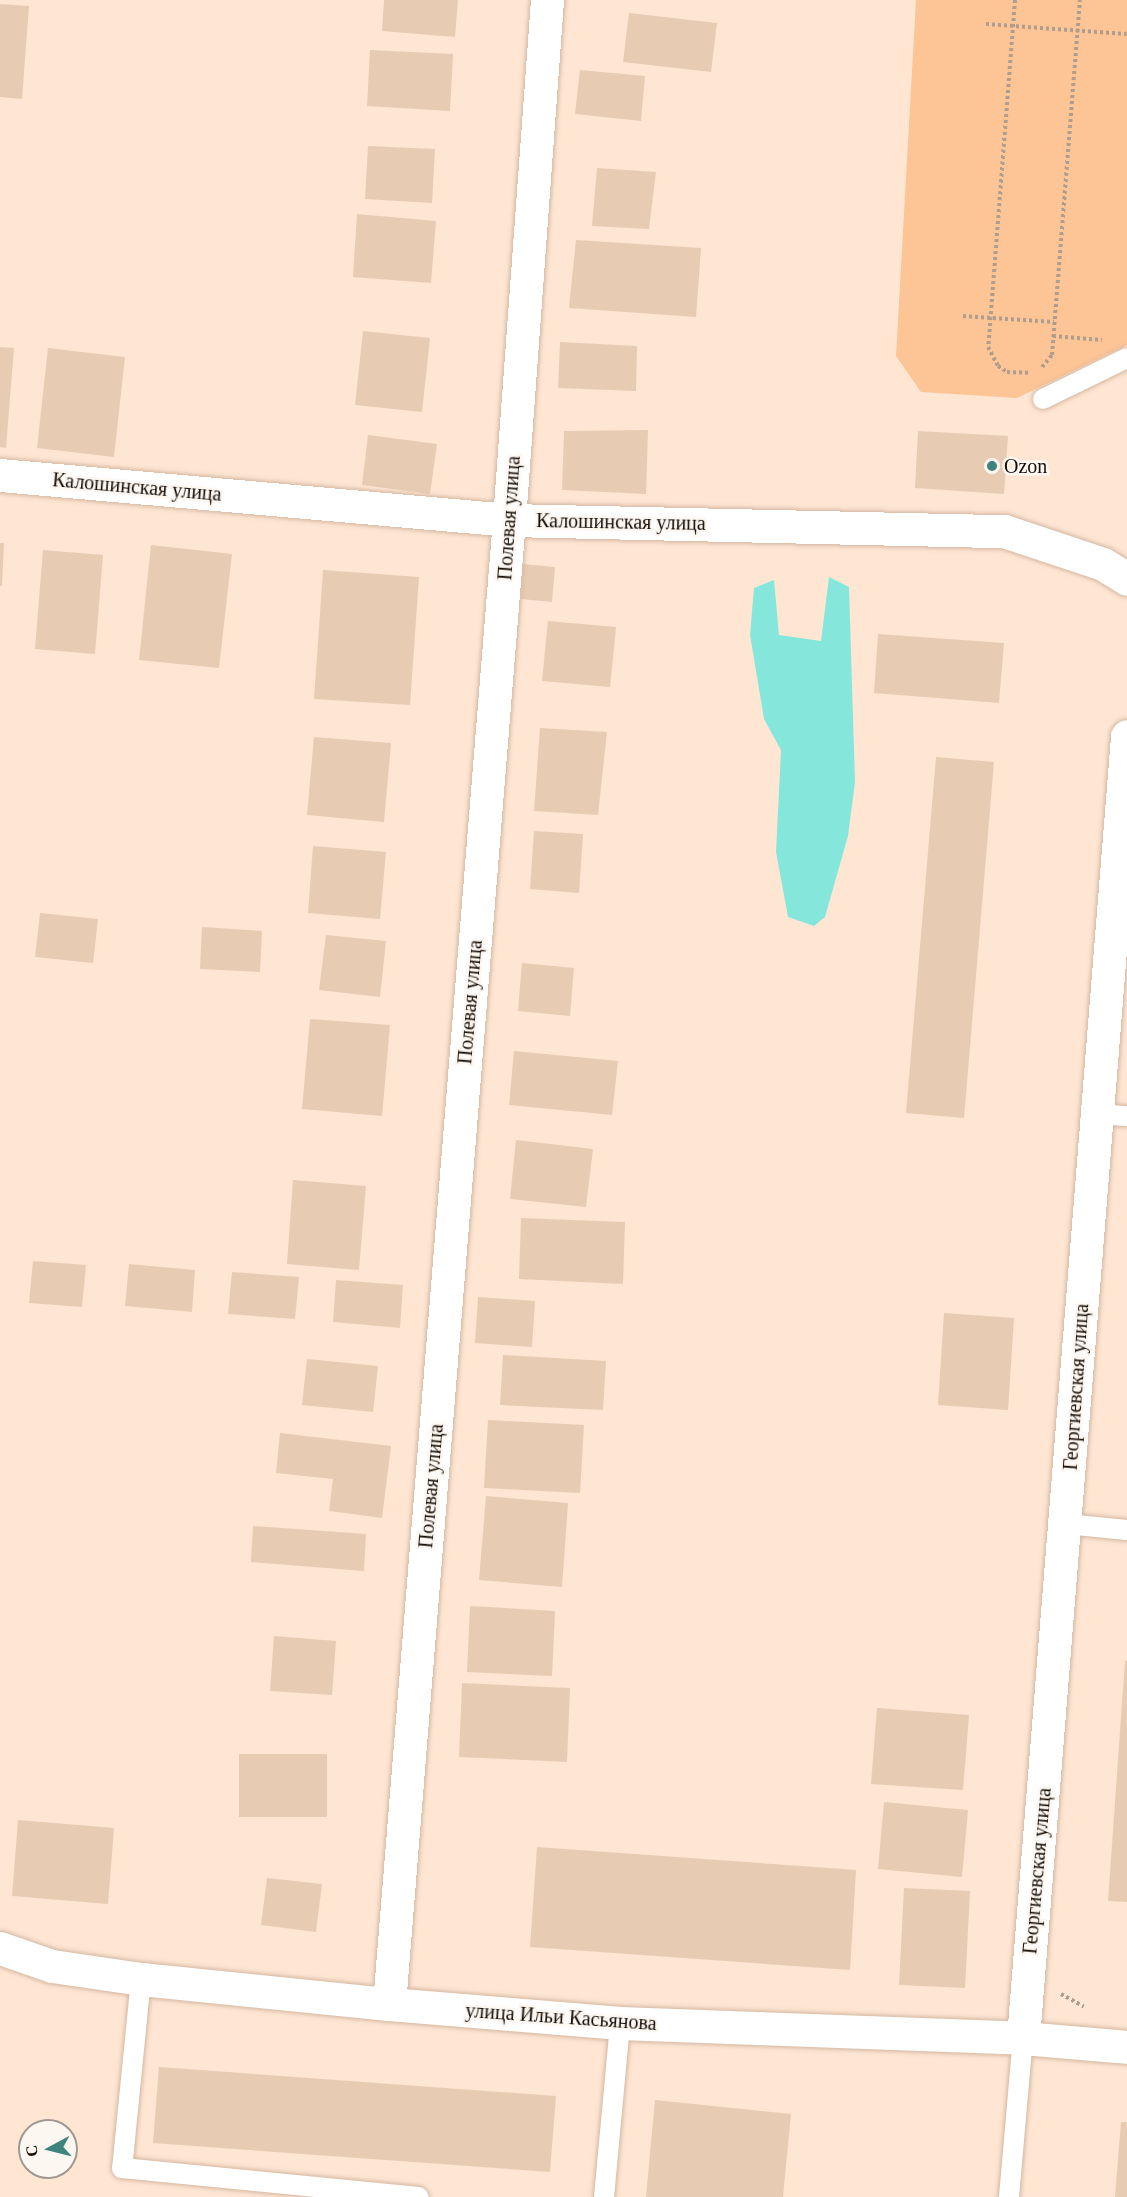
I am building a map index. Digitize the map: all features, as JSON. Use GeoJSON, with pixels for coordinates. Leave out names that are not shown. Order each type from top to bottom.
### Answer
{"type":"FeatureCollection","features":[{"type":"Feature","properties":{"kind":"street","name":"Полевая улица"},"geometry":{"type":"LineString","coordinates":[[389,2004],[509,520],[547,0]]}},
{"type":"Feature","properties":{"kind":"street","name":"Калошинская улица"},"geometry":{"type":"LineString","coordinates":[[0,475],[509,520],[1004,531],[1103,564],[1127,579]]}},
{"type":"Feature","properties":{"kind":"street","name":"Георгиевская улица"},"geometry":{"type":"LineString","coordinates":[[1023,2038],[1066,1524],[1112,1115],[1127,736]]}},
{"type":"Feature","properties":{"kind":"street","name":"улица Ильи Касьянова"},"geometry":{"type":"LineString","coordinates":[[0,1948],[52,1966],[141,1979],[389,2004],[620,2023],[1023,2038],[1127,2047]]}},
{"type":"Feature","properties":{"kind":"lane"},"geometry":{"type":"LineString","coordinates":[[1043,399],[1127,358]]}},
{"type":"Feature","properties":{"kind":"lane"},"geometry":{"type":"LineString","coordinates":[[1066,1524],[1127,1530]]}},
{"type":"Feature","properties":{"kind":"lane"},"geometry":{"type":"LineString","coordinates":[[141,1979],[122,2168],[419,2197]]}},
{"type":"Feature","properties":{"kind":"lane"},"geometry":{"type":"LineString","coordinates":[[604,2197],[620,2023]]}},
{"type":"Feature","properties":{"kind":"lane"},"geometry":{"type":"LineString","coordinates":[[1009,2197],[1023,2038]]}},
{"type":"Feature","properties":{"kind":"path"},"geometry":{"type":"LineString","coordinates":[[1016,0],[988,347],[998,366],[1017,375],[1037,371],[1052,355],[1080,0]]}},
{"type":"Feature","properties":{"kind":"path"},"geometry":{"type":"LineString","coordinates":[[986,24],[1127,34]]}},
{"type":"Feature","properties":{"kind":"path"},"geometry":{"type":"LineString","coordinates":[[963,316],[1054,322]]}},
{"type":"Feature","properties":{"kind":"path"},"geometry":{"type":"LineString","coordinates":[[1053,336],[1106,340]]}},
{"type":"Feature","properties":{"kind":"shaded area"},"geometry":{"type":"Polygon","coordinates":[[[916,0],[1127,0],[1127,345],[1017,398],[921,392],[896,356],[916,0]]]}},
{"type":"Feature","properties":{"kind":"water"},"geometry":{"type":"Polygon","coordinates":[[[829,577],[849,587],[855,782],[848,836],[825,917],[814,926],[788,917],[776,852],[781,750],[764,719],[750,635],[754,588],[774,580],[779,635],[821,641],[829,577]]]}},
{"type":"Feature","properties":{"kind":"building"},"geometry":{"type":"Polygon","coordinates":[[[384,0],[458,0],[455,37],[382,31],[384,0]]]}},
{"type":"Feature","properties":{"kind":"building"},"geometry":{"type":"Polygon","coordinates":[[[0,4],[29,6],[22,99],[0,97],[0,4]]]}},
{"type":"Feature","properties":{"kind":"building"},"geometry":{"type":"Polygon","coordinates":[[[629,13],[717,23],[711,72],[623,62],[629,13]]]}},
{"type":"Feature","properties":{"kind":"building"},"geometry":{"type":"Polygon","coordinates":[[[370,50],[453,54],[450,111],[367,106],[370,50]]]}},
{"type":"Feature","properties":{"kind":"building"},"geometry":{"type":"Polygon","coordinates":[[[580,70],[645,76],[641,121],[575,114],[580,70]]]}},
{"type":"Feature","properties":{"kind":"building"},"geometry":{"type":"Polygon","coordinates":[[[368,146],[435,149],[432,203],[365,199],[368,146]]]}},
{"type":"Feature","properties":{"kind":"building"},"geometry":{"type":"Polygon","coordinates":[[[597,168],[656,172],[649,229],[592,226],[597,168]]]}},
{"type":"Feature","properties":{"kind":"building"},"geometry":{"type":"Polygon","coordinates":[[[357,214],[436,221],[431,283],[353,277],[357,214]]]}},
{"type":"Feature","properties":{"kind":"building"},"geometry":{"type":"Polygon","coordinates":[[[576,240],[701,248],[696,317],[569,308],[576,240]]]}},
{"type":"Feature","properties":{"kind":"building"},"geometry":{"type":"Polygon","coordinates":[[[363,331],[430,338],[422,412],[355,405],[363,331]]]}},
{"type":"Feature","properties":{"kind":"building"},"geometry":{"type":"Polygon","coordinates":[[[560,342],[637,346],[636,391],[558,388],[560,342]]]}},
{"type":"Feature","properties":{"kind":"building"},"geometry":{"type":"Polygon","coordinates":[[[0,347],[14,348],[6,448],[0,447],[0,347]]]}},
{"type":"Feature","properties":{"kind":"building"},"geometry":{"type":"Polygon","coordinates":[[[48,348],[125,357],[114,457],[37,448],[48,348]]]}},
{"type":"Feature","properties":{"kind":"building"},"geometry":{"type":"Polygon","coordinates":[[[648,430],[646,494],[562,490],[564,431],[648,430]]]}},
{"type":"Feature","properties":{"kind":"building"},"geometry":{"type":"Polygon","coordinates":[[[918,431],[1008,436],[1004,494],[915,488],[918,431]]]}},
{"type":"Feature","properties":{"kind":"building"},"geometry":{"type":"Polygon","coordinates":[[[368,435],[437,444],[430,494],[362,485],[368,435]]]}},
{"type":"Feature","properties":{"kind":"building"},"geometry":{"type":"Polygon","coordinates":[[[0,543],[4,543],[2,586],[0,586],[0,543]]]}},
{"type":"Feature","properties":{"kind":"building"},"geometry":{"type":"Polygon","coordinates":[[[151,545],[232,554],[219,668],[139,660],[151,545]]]}},
{"type":"Feature","properties":{"kind":"building"},"geometry":{"type":"Polygon","coordinates":[[[43,550],[103,555],[95,654],[35,649],[43,550]]]}},
{"type":"Feature","properties":{"kind":"building"},"geometry":{"type":"Polygon","coordinates":[[[523,564],[555,567],[552,602],[521,599],[523,564]]]}},
{"type":"Feature","properties":{"kind":"building"},"geometry":{"type":"Polygon","coordinates":[[[323,570],[419,577],[410,705],[314,699],[323,570]]]}},
{"type":"Feature","properties":{"kind":"building"},"geometry":{"type":"Polygon","coordinates":[[[548,621],[616,627],[610,687],[542,681],[548,621]]]}},
{"type":"Feature","properties":{"kind":"building"},"geometry":{"type":"Polygon","coordinates":[[[878,634],[1004,643],[999,703],[874,693],[878,634]]]}},
{"type":"Feature","properties":{"kind":"building"},"geometry":{"type":"Polygon","coordinates":[[[540,728],[607,732],[598,815],[534,811],[540,728]]]}},
{"type":"Feature","properties":{"kind":"building"},"geometry":{"type":"Polygon","coordinates":[[[314,737],[391,743],[384,822],[307,815],[314,737]]]}},
{"type":"Feature","properties":{"kind":"building"},"geometry":{"type":"Polygon","coordinates":[[[936,757],[994,762],[964,1118],[906,1113],[936,757]]]}},
{"type":"Feature","properties":{"kind":"building"},"geometry":{"type":"Polygon","coordinates":[[[534,831],[583,834],[579,893],[530,889],[534,831]]]}},
{"type":"Feature","properties":{"kind":"building"},"geometry":{"type":"Polygon","coordinates":[[[313,846],[386,852],[380,919],[308,913],[313,846]]]}},
{"type":"Feature","properties":{"kind":"building"},"geometry":{"type":"Polygon","coordinates":[[[40,913],[98,919],[93,963],[35,957],[40,913]]]}},
{"type":"Feature","properties":{"kind":"building"},"geometry":{"type":"Polygon","coordinates":[[[202,927],[262,931],[260,972],[200,969],[202,927]]]}},
{"type":"Feature","properties":{"kind":"building"},"geometry":{"type":"Polygon","coordinates":[[[326,935],[386,941],[380,997],[319,990],[326,935]]]}},
{"type":"Feature","properties":{"kind":"building"},"geometry":{"type":"Polygon","coordinates":[[[522,963],[574,968],[570,1016],[518,1011],[522,963]]]}},
{"type":"Feature","properties":{"kind":"building"},"geometry":{"type":"Polygon","coordinates":[[[310,1019],[390,1025],[382,1116],[302,1109],[310,1019]]]}},
{"type":"Feature","properties":{"kind":"building"},"geometry":{"type":"Polygon","coordinates":[[[514,1051],[618,1061],[612,1115],[509,1105],[514,1051]]]}},
{"type":"Feature","properties":{"kind":"building"},"geometry":{"type":"Polygon","coordinates":[[[516,1140],[593,1149],[586,1207],[510,1199],[516,1140]]]}},
{"type":"Feature","properties":{"kind":"building"},"geometry":{"type":"Polygon","coordinates":[[[293,1180],[366,1186],[359,1270],[287,1264],[293,1180]]]}},
{"type":"Feature","properties":{"kind":"building"},"geometry":{"type":"Polygon","coordinates":[[[521,1218],[625,1222],[623,1284],[519,1279],[521,1218]]]}},
{"type":"Feature","properties":{"kind":"building"},"geometry":{"type":"Polygon","coordinates":[[[33,1261],[86,1265],[82,1307],[29,1303],[33,1261]]]}},
{"type":"Feature","properties":{"kind":"building"},"geometry":{"type":"Polygon","coordinates":[[[129,1264],[195,1270],[192,1312],[125,1306],[129,1264]]]}},
{"type":"Feature","properties":{"kind":"building"},"geometry":{"type":"Polygon","coordinates":[[[232,1272],[299,1277],[295,1319],[228,1314],[232,1272]]]}},
{"type":"Feature","properties":{"kind":"building"},"geometry":{"type":"Polygon","coordinates":[[[336,1280],[403,1285],[400,1328],[333,1322],[336,1280]]]}},
{"type":"Feature","properties":{"kind":"building"},"geometry":{"type":"Polygon","coordinates":[[[478,1297],[535,1301],[532,1347],[475,1343],[478,1297]]]}},
{"type":"Feature","properties":{"kind":"building"},"geometry":{"type":"Polygon","coordinates":[[[944,1313],[1014,1318],[1008,1410],[938,1405],[944,1313]]]}},
{"type":"Feature","properties":{"kind":"building"},"geometry":{"type":"Polygon","coordinates":[[[503,1355],[606,1361],[603,1410],[500,1405],[503,1355]]]}},
{"type":"Feature","properties":{"kind":"building"},"geometry":{"type":"Polygon","coordinates":[[[307,1359],[378,1366],[373,1412],[302,1405],[307,1359]]]}},
{"type":"Feature","properties":{"kind":"building"},"geometry":{"type":"Polygon","coordinates":[[[488,1420],[584,1425],[580,1493],[484,1488],[488,1420]]]}},
{"type":"Feature","properties":{"kind":"building"},"geometry":{"type":"Polygon","coordinates":[[[280,1433],[391,1446],[382,1518],[329,1511],[333,1479],[276,1473],[280,1433]]]}},
{"type":"Feature","properties":{"kind":"building"},"geometry":{"type":"Polygon","coordinates":[[[486,1496],[568,1503],[562,1587],[479,1580],[486,1496]]]}},
{"type":"Feature","properties":{"kind":"building"},"geometry":{"type":"Polygon","coordinates":[[[253,1526],[366,1534],[364,1571],[251,1562],[253,1526]]]}},
{"type":"Feature","properties":{"kind":"building"},"geometry":{"type":"Polygon","coordinates":[[[470,1606],[555,1611],[552,1676],[467,1672],[470,1606]]]}},
{"type":"Feature","properties":{"kind":"building"},"geometry":{"type":"Polygon","coordinates":[[[274,1636],[336,1641],[332,1695],[270,1691],[274,1636]]]}},
{"type":"Feature","properties":{"kind":"building"},"geometry":{"type":"Polygon","coordinates":[[[1125,1661],[1127,1661],[1127,1902],[1108,1901],[1125,1661]]]}},
{"type":"Feature","properties":{"kind":"building"},"geometry":{"type":"Polygon","coordinates":[[[462,1683],[570,1688],[567,1762],[459,1757],[462,1683]]]}},
{"type":"Feature","properties":{"kind":"building"},"geometry":{"type":"Polygon","coordinates":[[[877,1708],[969,1715],[963,1790],[871,1784],[877,1708]]]}},
{"type":"Feature","properties":{"kind":"building"},"geometry":{"type":"Polygon","coordinates":[[[239,1754],[327,1754],[327,1817],[239,1817],[239,1754]]]}},
{"type":"Feature","properties":{"kind":"building"},"geometry":{"type":"Polygon","coordinates":[[[884,1802],[968,1810],[962,1877],[878,1869],[884,1802]]]}},
{"type":"Feature","properties":{"kind":"building"},"geometry":{"type":"Polygon","coordinates":[[[18,1820],[114,1828],[108,1904],[12,1896],[18,1820]]]}},
{"type":"Feature","properties":{"kind":"building"},"geometry":{"type":"Polygon","coordinates":[[[537,1847],[856,1870],[850,1970],[530,1947],[537,1847]]]}},
{"type":"Feature","properties":{"kind":"building"},"geometry":{"type":"Polygon","coordinates":[[[267,1878],[322,1884],[316,1932],[261,1925],[267,1878]]]}},
{"type":"Feature","properties":{"kind":"building"},"geometry":{"type":"Polygon","coordinates":[[[904,1888],[970,1891],[965,1988],[899,1985],[904,1888]]]}},
{"type":"Feature","properties":{"kind":"building"},"geometry":{"type":"Polygon","coordinates":[[[159,2067],[556,2096],[550,2172],[153,2143],[159,2067]]]}},
{"type":"Feature","properties":{"kind":"building"},"geometry":{"type":"Polygon","coordinates":[[[655,2100],[791,2114],[783,2197],[646,2197],[655,2100]]]}},
{"type":"Feature","properties":{"kind":"building"},"geometry":{"type":"Polygon","coordinates":[[[1121,2122],[1127,2122],[1127,2197],[1115,2197],[1121,2122]]]}},
{"type":"Feature","properties":{"kind":"place","name":"Ozon"},"geometry":{"type":"Point","coordinates":[992,466]}}]}
